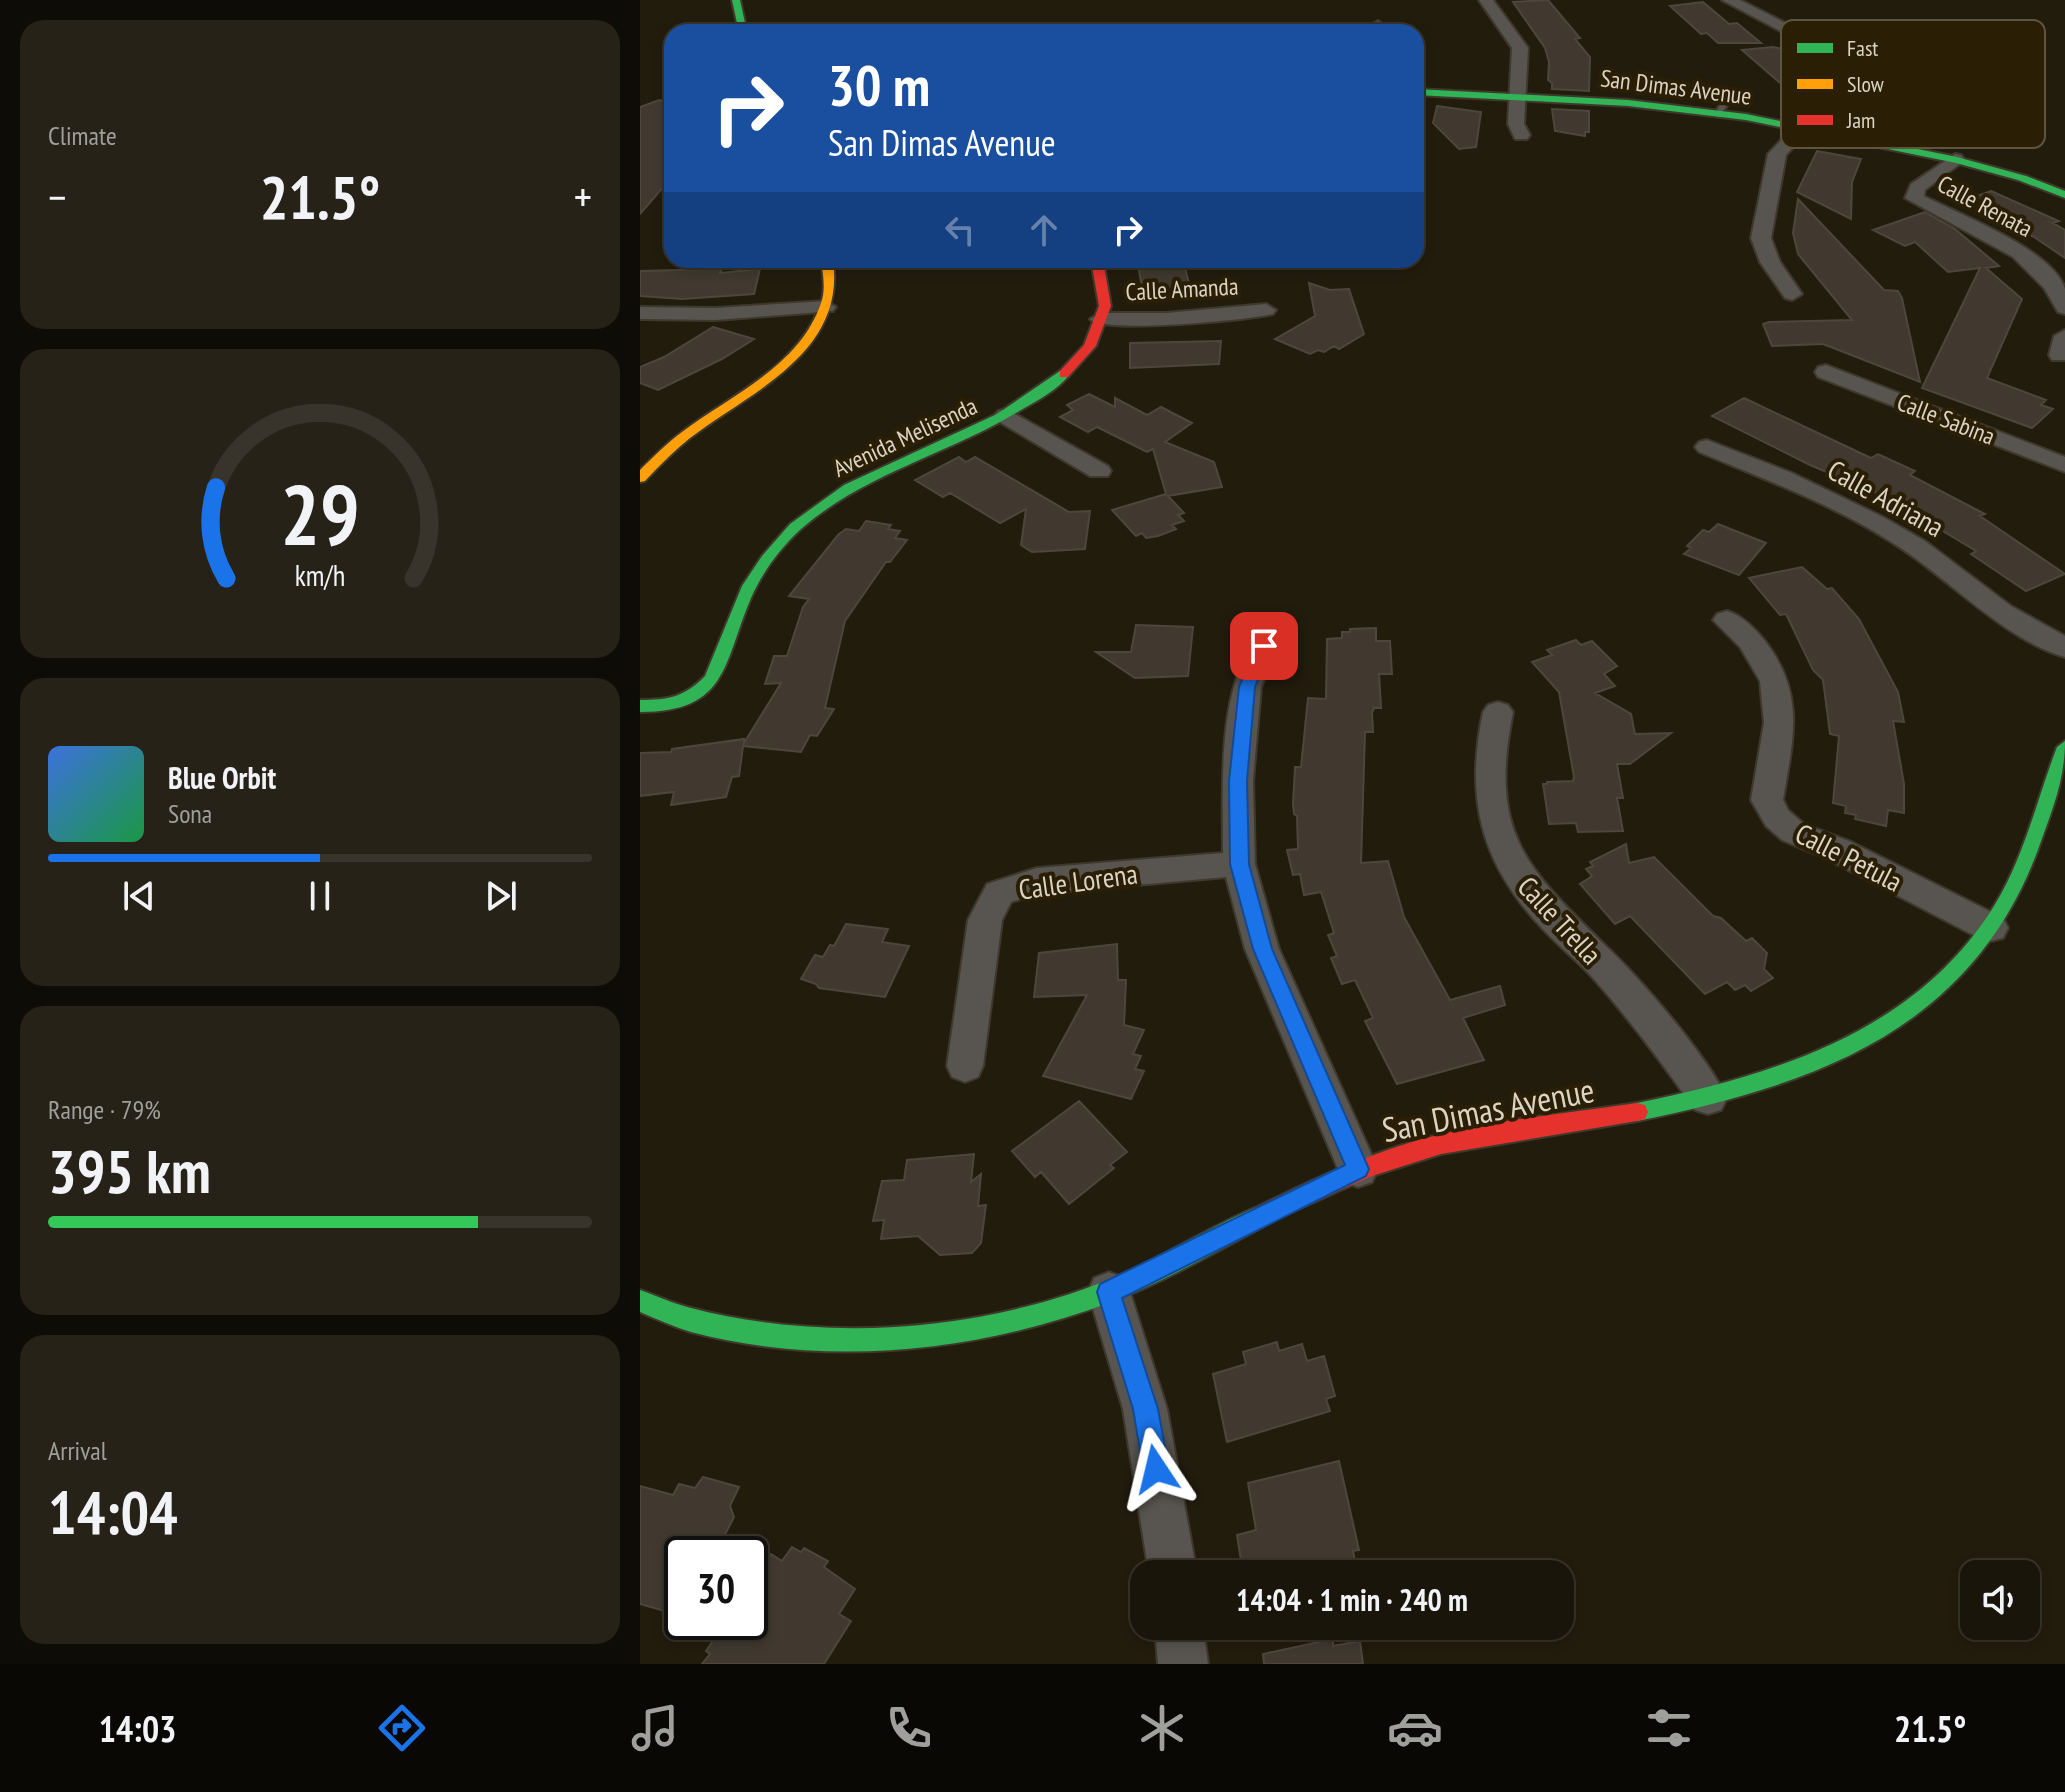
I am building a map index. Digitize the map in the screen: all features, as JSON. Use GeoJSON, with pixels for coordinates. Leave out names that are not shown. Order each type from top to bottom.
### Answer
{"type":"FeatureCollection","features":[{"type":"Feature","properties":{"kind":"street"},"geometry":{"type":"LineString","coordinates":[[736,0],[741,24]]}},
{"type":"Feature","properties":{"kind":"street"},"geometry":{"type":"LineString","coordinates":[[1486,0],[1520,48],[1516,124],[1521,135]]}},
{"type":"Feature","properties":{"kind":"street"},"geometry":{"type":"LineString","coordinates":[[1729,0],[1781,26]]}},
{"type":"Feature","properties":{"kind":"street","name":"San Dimas Avenue"},"geometry":{"type":"LineString","coordinates":[[1424,92],[1721,108],[1781,123]]}},
{"type":"Feature","properties":{"kind":"street"},"geometry":{"type":"LineString","coordinates":[[1783,148],[1777,154],[1761,238],[1770,262],[1792,294]]}},
{"type":"Feature","properties":{"kind":"street","name":"San Dimas Avenue"},"geometry":{"type":"LineString","coordinates":[[1902,148],[2012,175],[2065,195]]}},
{"type":"Feature","properties":{"kind":"street","name":"Calle Renata"},"geometry":{"type":"LineString","coordinates":[[1955,159],[1917,188],[1914,198],[1980,227],[2014,247],[2039,266],[2056,288],[2065,308]]}},
{"type":"Feature","properties":{"kind":"street"},"geometry":{"type":"LineString","coordinates":[[640,478],[671,445],[788,360],[809,337],[826,307],[830,285],[828,268]]}},
{"type":"Feature","properties":{"kind":"street","name":"Avenida Melisenda"},"geometry":{"type":"LineString","coordinates":[[640,706],[664,708],[685,703],[705,690],[728,649],[744,599],[763,565],[790,532],[829,500],[873,475],[1006,416],[1042,395],[1064,377],[1094,338],[1101,319],[1105,295],[1100,268]]}},
{"type":"Feature","properties":{"kind":"street"},"geometry":{"type":"LineString","coordinates":[[640,313],[826,307]]}},
{"type":"Feature","properties":{"kind":"street","name":"Calle Amanda"},"geometry":{"type":"LineString","coordinates":[[1101,319],[1182,319],[1266,310]]}},
{"type":"Feature","properties":{"kind":"street"},"geometry":{"type":"LineString","coordinates":[[640,335],[663,314]]}},
{"type":"Feature","properties":{"kind":"street","name":"Calle Sabina"},"geometry":{"type":"LineString","coordinates":[[1826,372],[2065,465]]}},
{"type":"Feature","properties":{"kind":"street"},"geometry":{"type":"LineString","coordinates":[[1006,416],[1099,471]]}},
{"type":"Feature","properties":{"kind":"street","name":"Calle Adriana"},"geometry":{"type":"LineString","coordinates":[[1707,447],[1783,478],[1874,522],[1916,547],[2001,612],[2065,648]]}},
{"type":"Feature","properties":{"kind":"street","name":"Calle Petula"},"geometry":{"type":"LineString","coordinates":[[1727,620],[1751,639],[1767,664],[1780,696],[1780,736],[1767,800],[1777,818],[1793,832],[1838,850],[1991,928]]}},
{"type":"Feature","properties":{"kind":"street"},"geometry":{"type":"LineString","coordinates":[[1264,646],[1247,687],[1238,781],[1239,864],[1262,949],[1358,1169]]}},
{"type":"Feature","properties":{"kind":"street","name":"Calle Trella"},"geometry":{"type":"LineString","coordinates":[[1498,712],[1490,743],[1487,779],[1497,829],[1514,869],[1546,910],[1601,963],[1656,1024],[1708,1098]]}},
{"type":"Feature","properties":{"kind":"street","name":"San Dimas Avenue"},"geometry":{"type":"LineString","coordinates":[[640,1301],[666,1314],[748,1333],[847,1338],[946,1333],[1027,1317],[1109,1292],[1358,1169],[1456,1141],[1596,1120],[1708,1098],[1802,1067],[1880,1032],[1952,977],[1991,928],[2020,869],[2065,747]]}},
{"type":"Feature","properties":{"kind":"street","name":"Calle Lorena"},"geometry":{"type":"LineString","coordinates":[[965,1066],[985,920],[999,893],[1037,881],[1239,864]]}},
{"type":"Feature","properties":{"kind":"street"},"geometry":{"type":"LineString","coordinates":[[1109,1292],[1145,1409],[1171,1560]]}},
{"type":"Feature","properties":{"kind":"street"},"geometry":{"type":"LineString","coordinates":[[1180,1640],[1183,1664]]}},
{"type":"Feature","properties":{"kind":"building"},"geometry":{"type":"Polygon","coordinates":[[[1548,0],[1580,38],[1575,39],[1590,57],[1589,91],[1552,89],[1552,83],[1548,80],[1549,62],[1545,48],[1513,2],[1548,0]]]}},
{"type":"Feature","properties":{"kind":"building"},"geometry":{"type":"Polygon","coordinates":[[[1703,2],[1729,24],[1737,23],[1761,43],[1718,43],[1707,33],[1701,34],[1670,6],[1703,2]]]}},
{"type":"Feature","properties":{"kind":"building"},"geometry":{"type":"Polygon","coordinates":[[[1781,49],[1781,84],[1742,50],[1781,49]]]}},
{"type":"Feature","properties":{"kind":"building"},"geometry":{"type":"Polygon","coordinates":[[[659,100],[664,102],[664,186],[640,214],[640,107],[659,100]]]}},
{"type":"Feature","properties":{"kind":"building"},"geometry":{"type":"Polygon","coordinates":[[[1437,106],[1481,112],[1476,147],[1459,149],[1433,123],[1437,106]]]}},
{"type":"Feature","properties":{"kind":"building"},"geometry":{"type":"Polygon","coordinates":[[[1552,109],[1589,111],[1589,132],[1585,132],[1585,136],[1555,131],[1552,109]]]}},
{"type":"Feature","properties":{"kind":"building"},"geometry":{"type":"Polygon","coordinates":[[[1817,151],[1861,159],[1852,182],[1851,219],[1797,192],[1817,151]]]}},
{"type":"Feature","properties":{"kind":"building"},"geometry":{"type":"Polygon","coordinates":[[[1991,191],[2059,221],[2053,223],[2065,230],[2065,258],[2034,237],[1966,200],[1991,191]]]}},
{"type":"Feature","properties":{"kind":"building"},"geometry":{"type":"Polygon","coordinates":[[[1798,199],[1884,290],[1898,291],[1920,382],[1823,344],[1772,346],[1763,324],[1852,320],[1798,254],[1793,233],[1798,199]]]}},
{"type":"Feature","properties":{"kind":"building"},"geometry":{"type":"Polygon","coordinates":[[[1925,212],[1955,229],[1999,266],[1986,268],[2022,299],[1987,378],[2046,400],[2041,405],[2053,409],[2032,428],[1922,388],[1980,268],[1948,272],[1915,242],[1905,246],[1873,230],[1925,212]]]}},
{"type":"Feature","properties":{"kind":"building"},"geometry":{"type":"Polygon","coordinates":[[[1138,268],[1185,268],[1188,294],[1156,297],[1153,292],[1143,293],[1138,268]]]}},
{"type":"Feature","properties":{"kind":"building"},"geometry":{"type":"Polygon","coordinates":[[[722,269],[720,273],[760,269],[754,294],[682,299],[640,296],[640,271],[722,269]]]}},
{"type":"Feature","properties":{"kind":"building"},"geometry":{"type":"Polygon","coordinates":[[[1309,283],[1330,290],[1349,289],[1364,334],[1339,349],[1334,346],[1324,352],[1318,350],[1310,354],[1275,339],[1315,316],[1309,283]]]}},
{"type":"Feature","properties":{"kind":"building"},"geometry":{"type":"Polygon","coordinates":[[[713,327],[754,339],[722,359],[658,390],[640,383],[640,367],[664,357],[713,327]]]}},
{"type":"Feature","properties":{"kind":"building"},"geometry":{"type":"Polygon","coordinates":[[[1221,341],[1219,364],[1130,368],[1130,343],[1221,341]]]}},
{"type":"Feature","properties":{"kind":"building"},"geometry":{"type":"Polygon","coordinates":[[[1089,394],[1115,407],[1115,398],[1147,415],[1161,407],[1192,423],[1165,442],[1214,462],[1222,487],[1168,496],[1184,513],[1178,515],[1184,521],[1172,525],[1176,529],[1158,536],[1146,538],[1142,533],[1136,536],[1112,510],[1166,494],[1153,449],[1147,452],[1097,427],[1088,432],[1060,417],[1073,410],[1067,405],[1089,394]]]}},
{"type":"Feature","properties":{"kind":"building"},"geometry":{"type":"Polygon","coordinates":[[[1744,398],[1871,458],[1878,454],[1915,471],[1910,475],[1985,514],[1980,516],[2065,574],[2026,591],[1971,554],[1976,551],[1886,497],[1810,465],[1712,416],[1744,398]]]}},
{"type":"Feature","properties":{"kind":"building"},"geometry":{"type":"Polygon","coordinates":[[[959,457],[966,462],[975,457],[1069,512],[1090,511],[1085,549],[1032,552],[1021,545],[1026,509],[1000,523],[950,493],[943,497],[915,480],[959,457]]]}},
{"type":"Feature","properties":{"kind":"building"},"geometry":{"type":"Polygon","coordinates":[[[866,521],[891,525],[888,529],[900,531],[895,538],[907,540],[890,562],[886,562],[845,621],[825,708],[834,709],[817,736],[810,735],[801,752],[743,746],[739,776],[732,777],[726,797],[671,805],[674,792],[640,796],[640,753],[671,752],[672,749],[744,739],[744,743],[781,683],[765,684],[774,656],[787,656],[803,607],[809,599],[789,596],[838,535],[846,529],[859,531],[866,521]]]}},
{"type":"Feature","properties":{"kind":"building"},"geometry":{"type":"Polygon","coordinates":[[[1718,524],[1766,543],[1739,575],[1684,554],[1691,548],[1687,546],[1703,530],[1709,532],[1718,524]]]}},
{"type":"Feature","properties":{"kind":"building"},"geometry":{"type":"Polygon","coordinates":[[[1802,567],[1827,589],[1832,588],[1859,619],[1898,692],[1904,722],[1893,721],[1904,784],[1904,813],[1888,810],[1886,826],[1855,819],[1856,815],[1845,813],[1846,806],[1833,803],[1839,736],[1830,734],[1823,680],[1813,670],[1786,614],[1780,615],[1749,578],[1802,567]]]}},
{"type":"Feature","properties":{"kind":"building"},"geometry":{"type":"Polygon","coordinates":[[[1136,625],[1193,627],[1188,676],[1135,678],[1096,652],[1131,652],[1136,625]]]}},
{"type":"Feature","properties":{"kind":"building"},"geometry":{"type":"Polygon","coordinates":[[[1376,628],[1376,641],[1390,641],[1392,674],[1379,674],[1381,708],[1374,708],[1372,713],[1373,732],[1365,732],[1361,863],[1388,861],[1404,917],[1450,1000],[1500,986],[1505,1005],[1463,1018],[1484,1060],[1397,1084],[1365,1021],[1373,1018],[1355,980],[1342,984],[1331,958],[1337,956],[1328,935],[1334,933],[1321,892],[1304,895],[1300,874],[1293,875],[1287,850],[1298,849],[1297,816],[1293,804],[1295,767],[1301,767],[1308,698],[1326,699],[1327,639],[1342,638],[1342,632],[1350,632],[1350,629],[1376,628]]]}},
{"type":"Feature","properties":{"kind":"building"},"geometry":{"type":"Polygon","coordinates":[[[1576,640],[1581,645],[1592,641],[1617,666],[1604,674],[1615,686],[1595,693],[1631,714],[1635,734],[1671,733],[1630,764],[1617,764],[1623,798],[1617,798],[1623,831],[1578,832],[1576,823],[1549,824],[1543,784],[1573,781],[1574,777],[1559,692],[1532,662],[1552,655],[1547,650],[1576,640]]]}},
{"type":"Feature","properties":{"kind":"building"},"geometry":{"type":"Polygon","coordinates":[[[1626,844],[1629,863],[1654,857],[1713,916],[1721,918],[1746,941],[1752,938],[1767,953],[1764,969],[1773,978],[1751,991],[1745,985],[1735,990],[1727,982],[1705,994],[1630,916],[1615,924],[1580,884],[1592,876],[1586,869],[1593,866],[1590,862],[1626,844]]]}},
{"type":"Feature","properties":{"kind":"building"},"geometry":{"type":"Polygon","coordinates":[[[846,924],[888,929],[882,942],[909,946],[885,997],[819,988],[801,979],[815,955],[823,957],[830,945],[834,946],[846,924]]]}},
{"type":"Feature","properties":{"kind":"building"},"geometry":{"type":"Polygon","coordinates":[[[1117,944],[1118,980],[1126,980],[1124,1025],[1144,1030],[1133,1054],[1141,1056],[1135,1069],[1144,1071],[1131,1099],[1043,1076],[1087,995],[1034,997],[1039,953],[1117,944]]]}},
{"type":"Feature","properties":{"kind":"building"},"geometry":{"type":"Polygon","coordinates":[[[1079,1101],[1127,1152],[1110,1165],[1114,1168],[1069,1204],[1041,1172],[1035,1177],[1012,1151],[1079,1101]]]}},
{"type":"Feature","properties":{"kind":"building"},"geometry":{"type":"Polygon","coordinates":[[[974,1154],[971,1182],[981,1174],[978,1206],[986,1205],[981,1243],[972,1253],[940,1255],[918,1236],[881,1239],[884,1220],[873,1221],[882,1181],[904,1180],[907,1160],[974,1154]]]}},
{"type":"Feature","properties":{"kind":"building"},"geometry":{"type":"Polygon","coordinates":[[[1277,1342],[1279,1351],[1302,1344],[1307,1361],[1324,1356],[1335,1396],[1326,1399],[1330,1411],[1227,1442],[1213,1374],[1246,1364],[1243,1352],[1277,1342]]]}},
{"type":"Feature","properties":{"kind":"building"},"geometry":{"type":"Polygon","coordinates":[[[1339,1461],[1359,1550],[1353,1551],[1355,1560],[1241,1560],[1237,1535],[1256,1530],[1248,1483],[1339,1461]]]}},
{"type":"Feature","properties":{"kind":"building"},"geometry":{"type":"Polygon","coordinates":[[[703,1477],[739,1487],[730,1506],[734,1517],[724,1536],[664,1536],[664,1611],[640,1604],[640,1486],[673,1495],[679,1484],[695,1488],[703,1477]]]}},
{"type":"Feature","properties":{"kind":"building"},"geometry":{"type":"Polygon","coordinates":[[[792,1547],[801,1552],[804,1548],[828,1561],[824,1567],[855,1589],[839,1614],[851,1621],[824,1664],[702,1664],[710,1654],[706,1651],[714,1640],[768,1640],[768,1559],[771,1554],[782,1561],[792,1547]]]}},
{"type":"Feature","properties":{"kind":"building"},"geometry":{"type":"Polygon","coordinates":[[[1328,1640],[1333,1640],[1333,1646],[1360,1641],[1363,1664],[1264,1664],[1263,1654],[1328,1640]]]}},
{"type":"Feature","properties":{"kind":"traffic: fast"},"geometry":{"type":"LineString","coordinates":[[736,0],[741,24]]}},
{"type":"Feature","properties":{"kind":"traffic: fast"},"geometry":{"type":"LineString","coordinates":[[1424,92],[1628,103],[1781,124]]}},
{"type":"Feature","properties":{"kind":"traffic: fast"},"geometry":{"type":"LineString","coordinates":[[1898,148],[2022,178],[2065,195]]}},
{"type":"Feature","properties":{"kind":"traffic: fast"},"geometry":{"type":"LineString","coordinates":[[640,706],[682,702],[700,691],[710,680],[755,576],[788,534],[821,506],[879,473],[1002,416],[1064,374]]}},
{"type":"Feature","properties":{"kind":"traffic: fast"},"geometry":{"type":"LineString","coordinates":[[1637,1112],[1741,1088],[1793,1071],[1843,1050],[1889,1024],[1932,993],[1970,955],[2001,911],[2028,851],[2065,747]]}},
{"type":"Feature","properties":{"kind":"traffic: fast"},"geometry":{"type":"LineString","coordinates":[[640,1301],[691,1320],[794,1338],[848,1340],[957,1331],[1061,1308],[1110,1291],[1170,1264],[1267,1213]]}},
{"type":"Feature","properties":{"kind":"traffic: slow"},"geometry":{"type":"LineString","coordinates":[[640,478],[685,436],[767,379],[804,345],[827,303],[828,268]]}},
{"type":"Feature","properties":{"kind":"traffic: jam"},"geometry":{"type":"LineString","coordinates":[[1064,374],[1090,346],[1105,306],[1098,268]]}},
{"type":"Feature","properties":{"kind":"traffic: jam"},"geometry":{"type":"LineString","coordinates":[[1267,1213],[1365,1168],[1415,1151],[1488,1134],[1637,1112]]}},
{"type":"Feature","properties":{"kind":"route"},"geometry":{"type":"LineString","coordinates":[[1156,1469],[1145,1409],[1109,1292],[1358,1169],[1262,949],[1239,864],[1238,781],[1247,687],[1264,646]]}}]}
